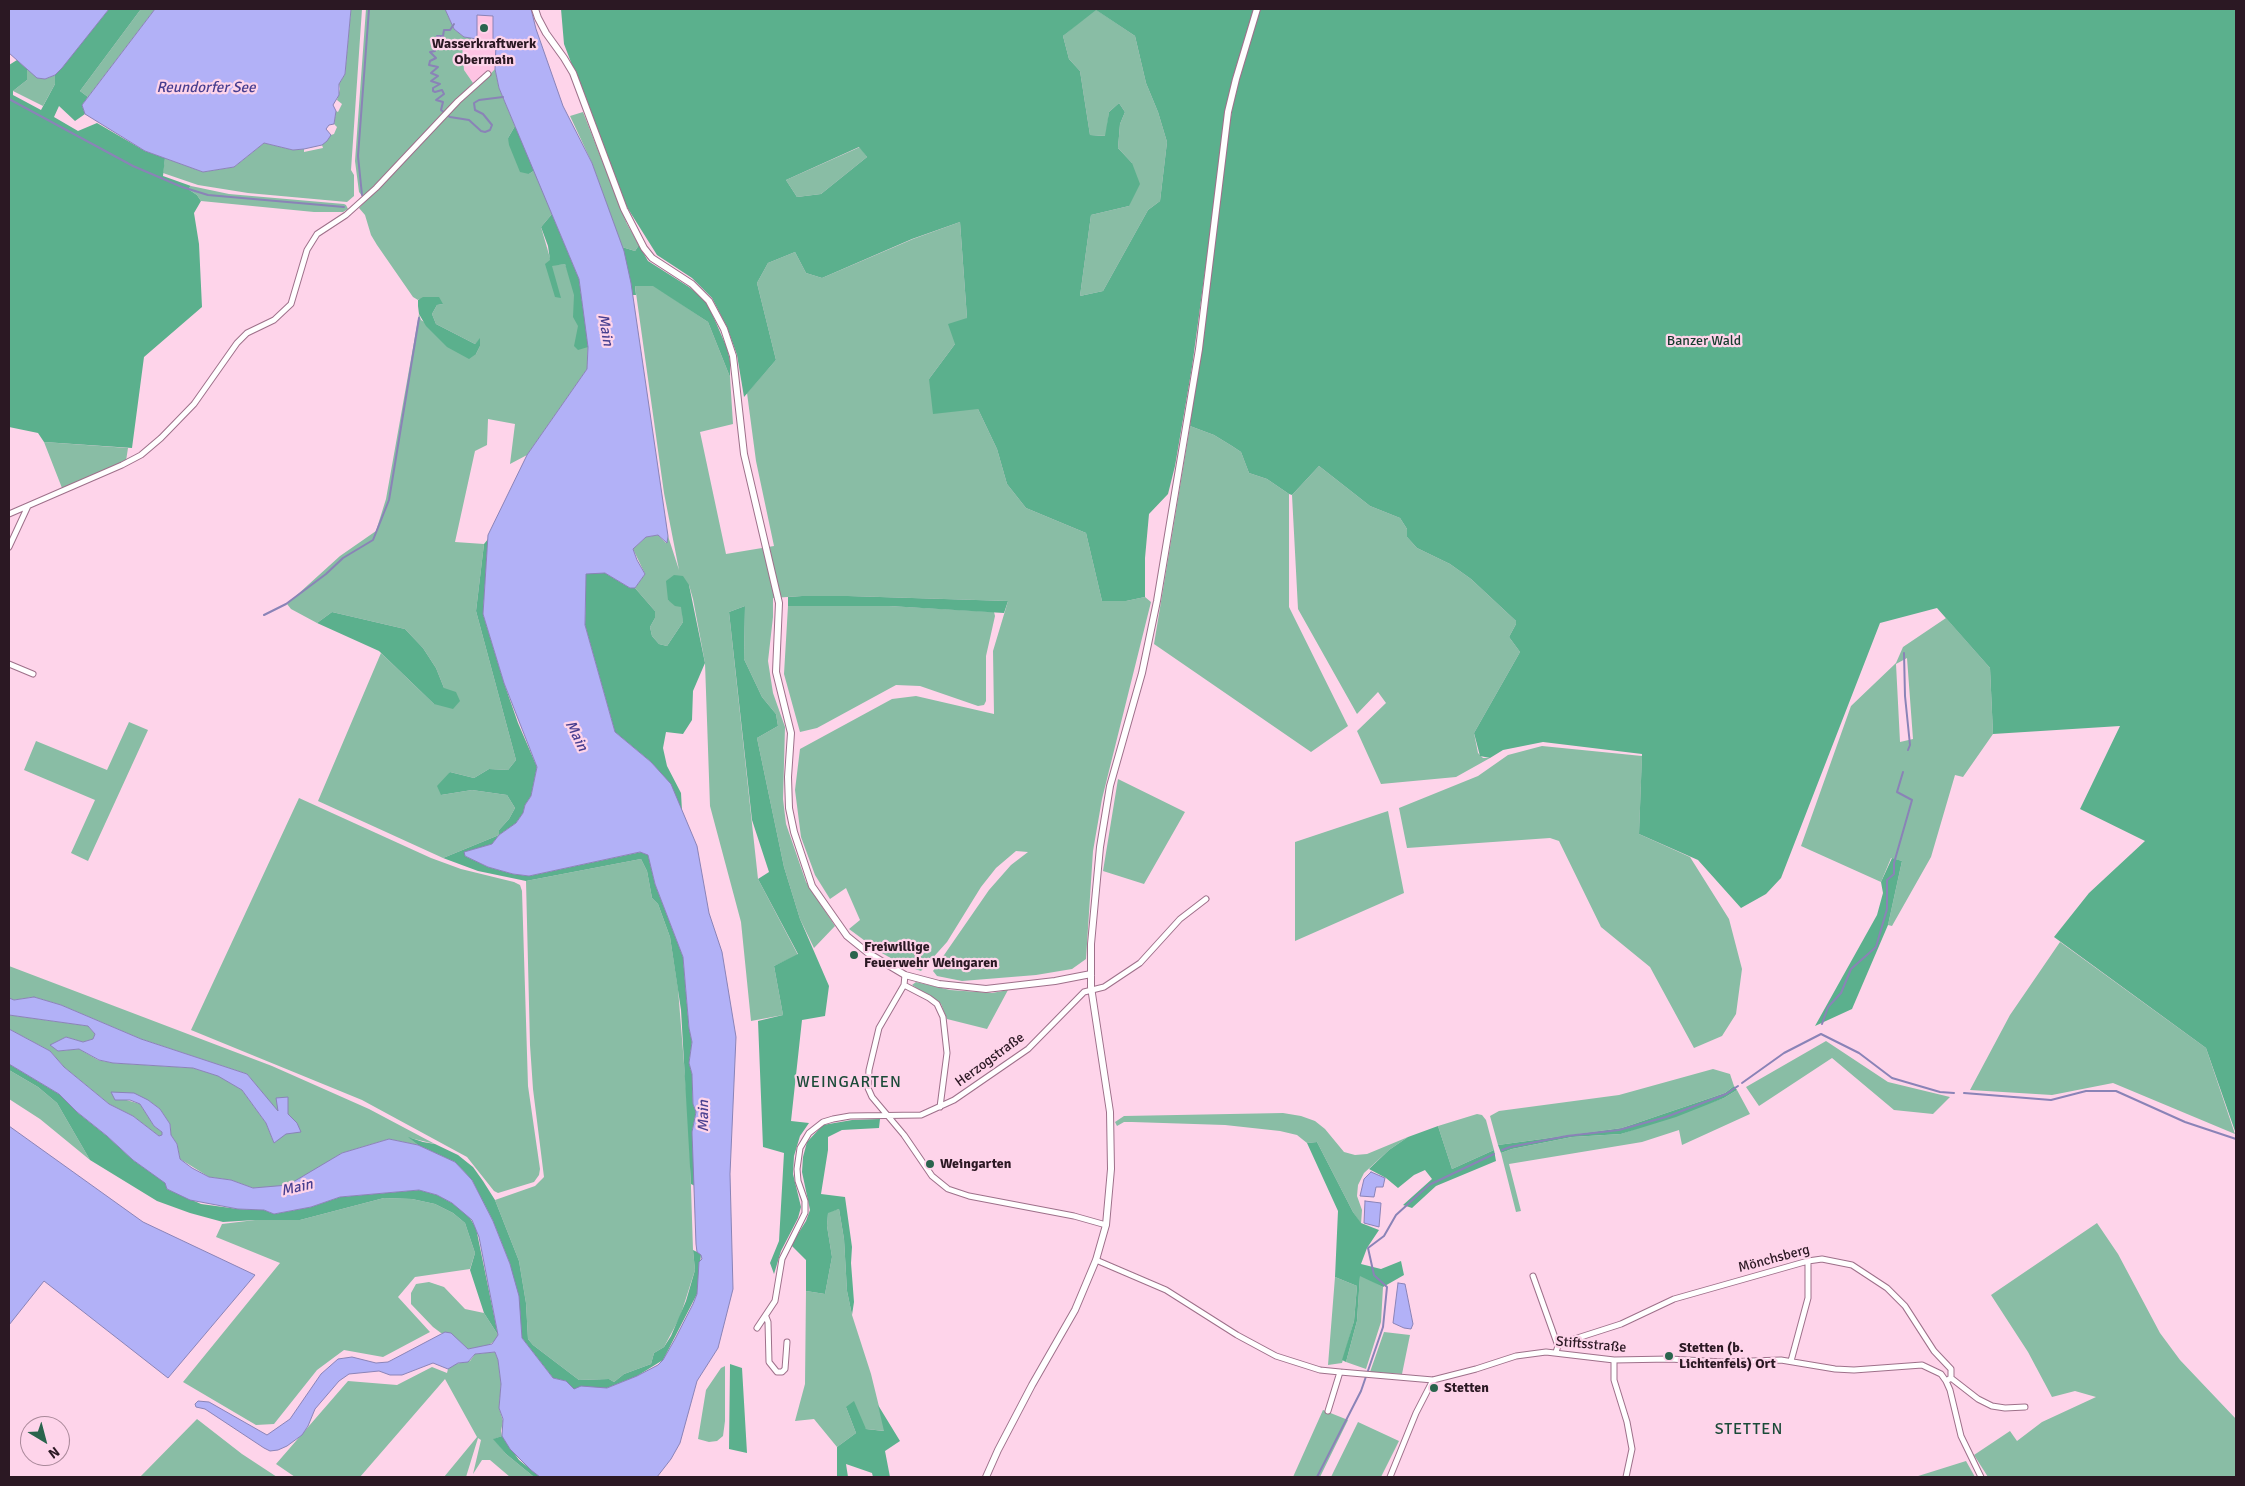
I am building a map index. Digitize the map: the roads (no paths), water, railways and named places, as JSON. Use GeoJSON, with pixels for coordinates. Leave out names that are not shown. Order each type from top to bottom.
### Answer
{"type":"FeatureCollection","features":[{"type":"Feature","properties":{"kind":"street"},"geometry":{"type":"LineString","coordinates":[[535,9],[546,33],[573,74],[624,209],[644,248],[652,258],[692,284],[709,301],[724,329],[733,356],[744,454],[779,603],[776,672],[791,733],[788,777],[789,808],[804,866],[820,899],[841,928],[857,945],[886,965],[905,975],[939,984],[986,989],[1055,981],[1091,974]]}},
{"type":"Feature","properties":{"kind":"street"},"geometry":{"type":"LineString","coordinates":[[986,1477],[1028,1393],[1074,1310],[1096,1260],[1106,1226],[1111,1169],[1110,1112],[1091,991],[1094,909],[1103,822],[1110,786],[1142,673],[1157,601],[1196,368],[1228,112],[1257,9]]}},
{"type":"Feature","properties":{"kind":"street"},"geometry":{"type":"LineString","coordinates":[[9,514],[130,461],[141,455],[161,438],[194,404],[237,343],[247,333],[274,320],[291,304],[307,250],[317,234],[346,215],[376,188],[446,114],[488,74]]}},
{"type":"Feature","properties":{"kind":"street"},"geometry":{"type":"LineString","coordinates":[[9,547],[28,505]]}},
{"type":"Feature","properties":{"kind":"street"},"geometry":{"type":"LineString","coordinates":[[9,664],[33,674]]}},
{"type":"Feature","properties":{"kind":"street","name":"Herzogstraße"},"geometry":{"type":"LineString","coordinates":[[757,1328],[775,1301],[782,1260],[805,1213],[805,1201],[798,1181],[800,1148],[804,1139],[815,1127],[833,1119],[887,1115],[921,1115],[940,1107],[1015,1059],[1084,992],[1102,988],[1113,983],[1140,963],[1180,919],[1206,899]]}},
{"type":"Feature","properties":{"kind":"street"},"geometry":{"type":"LineString","coordinates":[[905,975],[904,985],[879,1028],[869,1070],[868,1088],[872,1097],[904,1135],[926,1168],[939,1183],[961,1194],[1074,1216],[1106,1226]]}},
{"type":"Feature","properties":{"kind":"street"},"geometry":{"type":"LineString","coordinates":[[904,985],[937,1004],[943,1017],[947,1053],[940,1107]]}},
{"type":"Feature","properties":{"kind":"street","name":"Mönchsberg"},"geometry":{"type":"LineString","coordinates":[[1557,1349],[1621,1324],[1674,1299],[1808,1261],[1822,1259],[1852,1265],[1887,1288],[1905,1306],[1934,1351],[1951,1369],[1949,1380]]}},
{"type":"Feature","properties":{"kind":"street","name":"Stiftsstraße"},"geometry":{"type":"LineString","coordinates":[[1096,1260],[1166,1290],[1260,1348],[1295,1363],[1320,1370],[1370,1376],[1433,1380],[1516,1356],[1557,1349],[1614,1360],[1791,1361],[1835,1369],[1854,1370],[1922,1365],[1941,1374],[1978,1400],[1992,1406],[2005,1408],[2025,1407]]}},
{"type":"Feature","properties":{"kind":"street"},"geometry":{"type":"LineString","coordinates":[[1791,1361],[1808,1298],[1808,1261]]}},
{"type":"Feature","properties":{"kind":"street"},"geometry":{"type":"LineString","coordinates":[[1533,1276],[1557,1349]]}},
{"type":"Feature","properties":{"kind":"street"},"geometry":{"type":"LineString","coordinates":[[766,1316],[768,1322],[769,1362],[777,1372],[782,1372],[785,1369],[787,1342]]}},
{"type":"Feature","properties":{"kind":"street"},"geometry":{"type":"LineString","coordinates":[[1614,1360],[1614,1380],[1627,1422],[1632,1449],[1626,1477]]}},
{"type":"Feature","properties":{"kind":"street"},"geometry":{"type":"LineString","coordinates":[[1328,1411],[1340,1372]]}},
{"type":"Feature","properties":{"kind":"street"},"geometry":{"type":"LineString","coordinates":[[1390,1477],[1416,1413],[1433,1380]]}},
{"type":"Feature","properties":{"kind":"street"},"geometry":{"type":"LineString","coordinates":[[1949,1380],[1961,1436],[1981,1477]]}},
{"type":"Feature","properties":{"kind":"water"},"geometry":{"type":"Polygon","coordinates":[[[9,9],[109,9],[62,68],[55,75],[45,79],[37,78],[9,53],[9,9]]]}},
{"type":"Feature","properties":{"kind":"water","name":"Reundorfer See"},"geometry":{"type":"Polygon","coordinates":[[[155,9],[351,9],[345,74],[339,84],[339,95],[333,105],[336,111],[334,124],[329,125],[326,129],[331,135],[327,141],[322,145],[293,150],[264,143],[234,167],[203,172],[145,151],[85,114],[82,105],[155,9]]]}},
{"type":"Feature","properties":{"kind":"water","name":"Main"},"geometry":{"type":"Polygon","coordinates":[[[445,9],[531,9],[536,29],[563,106],[592,163],[624,251],[631,283],[668,536],[667,543],[658,535],[646,537],[633,549],[645,574],[635,588],[630,588],[605,573],[586,574],[585,625],[615,732],[651,762],[671,784],[697,846],[709,913],[722,952],[736,1037],[730,1174],[733,1289],[718,1348],[697,1381],[680,1443],[671,1459],[657,1477],[540,1477],[510,1449],[502,1436],[503,1419],[499,1408],[501,1384],[495,1352],[475,1354],[468,1362],[458,1363],[448,1369],[433,1363],[402,1375],[390,1375],[379,1371],[349,1374],[339,1381],[315,1409],[302,1435],[278,1450],[270,1451],[264,1448],[205,1409],[196,1407],[195,1404],[198,1401],[209,1402],[267,1435],[290,1419],[321,1374],[338,1359],[352,1357],[376,1363],[388,1362],[445,1332],[451,1333],[468,1349],[492,1344],[498,1335],[479,1237],[472,1220],[452,1203],[437,1195],[419,1190],[340,1197],[311,1207],[274,1214],[264,1210],[238,1209],[190,1200],[167,1189],[165,1183],[133,1160],[59,1094],[9,1064],[9,1029],[50,1051],[64,1067],[109,1104],[133,1116],[159,1136],[162,1135],[162,1132],[154,1126],[140,1104],[130,1100],[115,1100],[111,1092],[134,1093],[160,1109],[170,1124],[171,1135],[177,1144],[180,1159],[192,1168],[209,1177],[231,1180],[253,1188],[288,1185],[342,1153],[389,1139],[418,1145],[455,1162],[472,1180],[493,1221],[510,1264],[519,1296],[522,1338],[553,1378],[566,1381],[574,1389],[581,1386],[607,1388],[658,1365],[663,1360],[693,1304],[697,1294],[699,1262],[702,1259],[701,1255],[697,1252],[696,1244],[692,1132],[696,1112],[693,1104],[692,1074],[689,1063],[692,1042],[689,1028],[683,957],[655,884],[648,855],[640,852],[529,876],[488,867],[465,856],[464,852],[492,844],[499,835],[516,823],[531,796],[537,767],[504,683],[483,614],[488,535],[527,455],[587,369],[588,347],[579,279],[499,88],[495,69],[496,44],[493,39],[493,16],[477,15],[477,39],[464,37],[454,29],[445,9]]]}},
{"type":"Feature","properties":{"kind":"water"},"geometry":{"type":"Polygon","coordinates":[[[34,997],[61,1005],[141,1039],[247,1074],[278,1111],[276,1098],[288,1097],[288,1114],[297,1123],[301,1132],[286,1134],[274,1143],[266,1123],[242,1090],[218,1076],[193,1068],[113,1063],[99,1060],[79,1049],[58,1051],[50,1045],[66,1037],[83,1042],[93,1039],[95,1034],[88,1026],[9,1015],[9,998],[14,1000],[34,997]]]}},
{"type":"Feature","properties":{"kind":"water"},"geometry":{"type":"Polygon","coordinates":[[[9,1126],[143,1222],[255,1275],[168,1378],[44,1281],[9,1325],[9,1126]]]}},
{"type":"Feature","properties":{"kind":"water"},"geometry":{"type":"Polygon","coordinates":[[[1371,1172],[1385,1178],[1383,1187],[1376,1187],[1374,1197],[1360,1196],[1364,1179],[1371,1172]]]}},
{"type":"Feature","properties":{"kind":"water"},"geometry":{"type":"Polygon","coordinates":[[[1365,1201],[1381,1203],[1379,1227],[1364,1223],[1365,1201]]]}},
{"type":"Feature","properties":{"kind":"water"},"geometry":{"type":"Polygon","coordinates":[[[1398,1283],[1405,1284],[1413,1324],[1411,1329],[1393,1323],[1398,1283]]]}},
{"type":"Feature","properties":{"kind":"waterway"},"geometry":{"type":"LineString","coordinates":[[362,195],[358,156],[369,9]]}},
{"type":"Feature","properties":{"kind":"waterway"},"geometry":{"type":"LineString","coordinates":[[454,24],[450,30],[444,30],[443,36],[437,36],[438,42],[432,45],[435,51],[430,52],[436,58],[430,61],[429,65],[438,67],[431,73],[438,76],[431,81],[440,84],[433,88],[433,91],[442,90],[444,94],[436,100],[443,102],[441,110],[450,117],[469,120],[481,131],[485,132],[490,130],[492,125],[483,114],[475,110],[474,103],[479,100],[503,97]]}},
{"type":"Feature","properties":{"kind":"waterway"},"geometry":{"type":"LineString","coordinates":[[9,99],[133,166],[182,187],[208,195],[344,207]]}},
{"type":"Feature","properties":{"kind":"waterway"},"geometry":{"type":"LineString","coordinates":[[264,615],[286,604],[326,574],[343,558],[373,540],[389,500],[419,318]]}},
{"type":"Feature","properties":{"kind":"waterway"},"geometry":{"type":"LineString","coordinates":[[1904,653],[1905,696],[1910,745],[1908,750]]}},
{"type":"Feature","properties":{"kind":"waterway"},"geometry":{"type":"LineString","coordinates":[[1822,1024],[1828,1007],[1841,993],[1851,969],[1876,947],[1887,909],[1887,880],[1894,874],[1894,863],[1912,800],[1897,792],[1903,772]]}},
{"type":"Feature","properties":{"kind":"waterway"},"geometry":{"type":"LineString","coordinates":[[1742,1083],[1784,1053],[1821,1034],[1859,1053],[1892,1078],[1940,1092],[1954,1093]]}},
{"type":"Feature","properties":{"kind":"waterway"},"geometry":{"type":"LineString","coordinates":[[1502,1150],[1567,1136],[1619,1130],[1666,1117],[1726,1094],[1738,1086]]}},
{"type":"Feature","properties":{"kind":"waterway"},"geometry":{"type":"LineString","coordinates":[[1964,1093],[2051,1100],[2086,1091],[2116,1091],[2185,1122],[2236,1139]]}},
{"type":"Feature","properties":{"kind":"waterway"},"geometry":{"type":"LineString","coordinates":[[1317,1477],[1361,1391],[1383,1327],[1387,1287],[1374,1275],[1368,1248],[1384,1236],[1396,1215],[1429,1185],[1494,1154]]}},
{"type":"Feature","properties":{"kind":"place","name":"Wasserkraftwerk Obermain"},"geometry":{"type":"Point","coordinates":[484,28]}},
{"type":"Feature","properties":{"kind":"place","name":"Freiwillige Feuerwehr Weingaren"},"geometry":{"type":"Point","coordinates":[854,955]}},
{"type":"Feature","properties":{"kind":"place","name":"Weingarten"},"geometry":{"type":"Point","coordinates":[930,1164]}},
{"type":"Feature","properties":{"kind":"place","name":"Stetten (b. Lichtenfels) Ort"},"geometry":{"type":"Point","coordinates":[1669,1356]}},
{"type":"Feature","properties":{"kind":"place","name":"Stetten"},"geometry":{"type":"Point","coordinates":[1434,1388]}},
{"type":"Feature","properties":{"kind":"district","name":"WEINGARTEN"},"geometry":{"type":"Point","coordinates":[849,1083]}},
{"type":"Feature","properties":{"kind":"district","name":"STETTEN"},"geometry":{"type":"Point","coordinates":[1749,1430]}},
{"type":"Feature","properties":{"kind":"park label","name":"Banzer Wald"},"geometry":{"type":"Point","coordinates":[1704,341]}}]}
